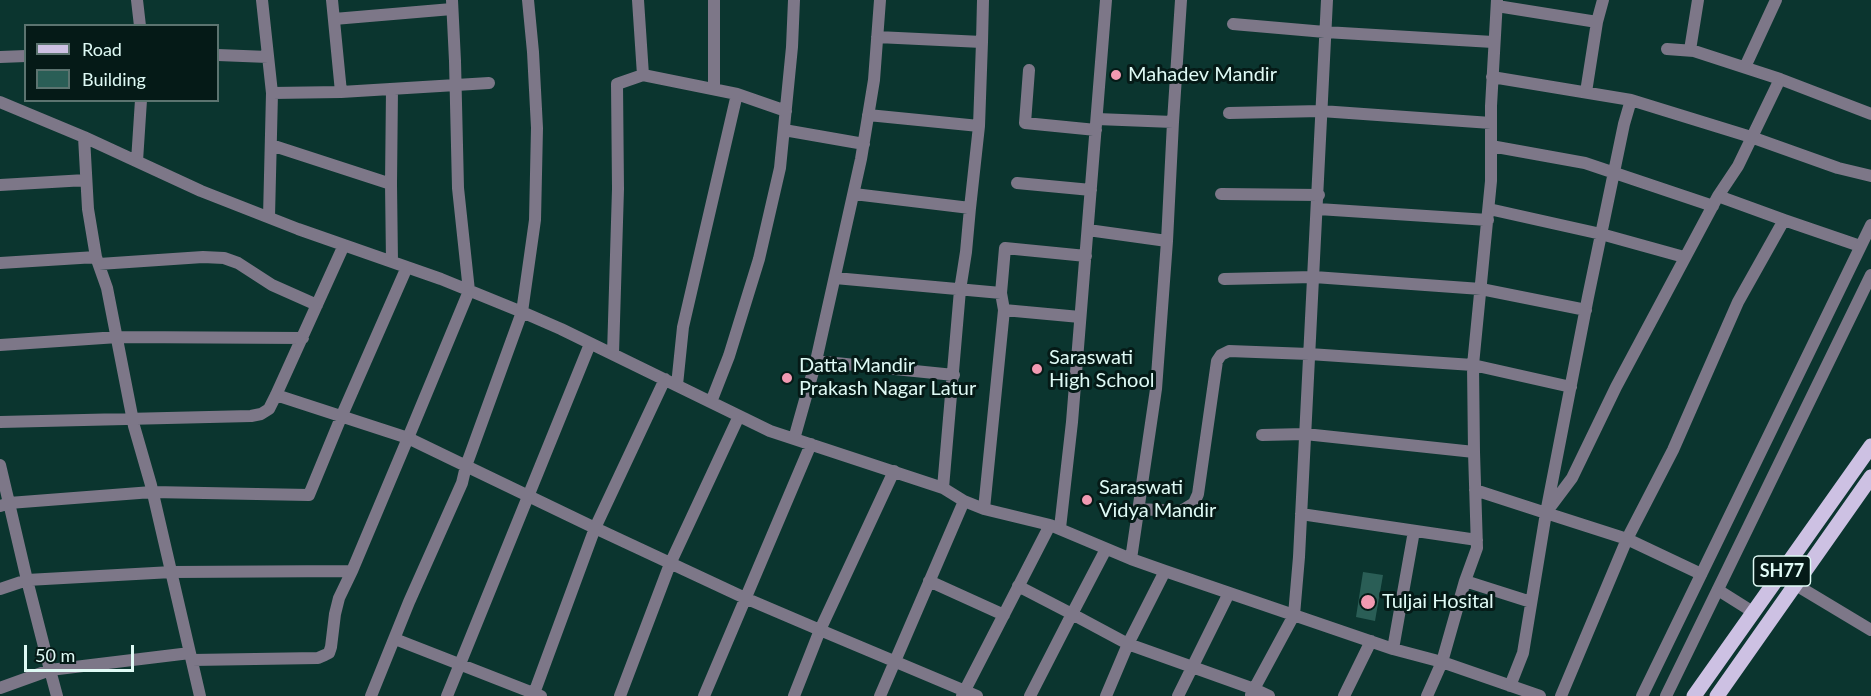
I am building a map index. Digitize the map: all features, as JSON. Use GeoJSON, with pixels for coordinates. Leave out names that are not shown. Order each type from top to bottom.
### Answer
{"type":"FeatureCollection","features":[{"type":"Feature","properties":{"kind":"main road","name":"SH77"},"geometry":{"type":"LineString","coordinates":[[1694,696],[1871,446]]}},
{"type":"Feature","properties":{"kind":"main road","name":"SH77"},"geometry":{"type":"LineString","coordinates":[[1717,696],[1870,481]]}},
{"type":"Feature","properties":{"kind":"street"},"geometry":{"type":"LineString","coordinates":[[137,0],[140,24]]}},
{"type":"Feature","properties":{"kind":"street"},"geometry":{"type":"LineString","coordinates":[[262,0],[272,93],[269,217]]}},
{"type":"Feature","properties":{"kind":"street"},"geometry":{"type":"LineString","coordinates":[[332,0],[341,92]]}},
{"type":"Feature","properties":{"kind":"street"},"geometry":{"type":"LineString","coordinates":[[371,696],[462,483],[466,466],[522,312],[535,220],[537,139],[528,0]]}},
{"type":"Feature","properties":{"kind":"street"},"geometry":{"type":"LineString","coordinates":[[638,0],[643,75]]}},
{"type":"Feature","properties":{"kind":"street"},"geometry":{"type":"LineString","coordinates":[[714,0],[714,89]]}},
{"type":"Feature","properties":{"kind":"street"},"geometry":{"type":"LineString","coordinates":[[711,402],[729,356],[759,259],[780,168],[792,47],[794,0]]}},
{"type":"Feature","properties":{"kind":"street"},"geometry":{"type":"LineString","coordinates":[[794,439],[816,362],[864,144],[874,80],[880,0]]}},
{"type":"Feature","properties":{"kind":"street"},"geometry":{"type":"LineString","coordinates":[[943,488],[960,290],[979,126],[983,0]]}},
{"type":"Feature","properties":{"kind":"street"},"geometry":{"type":"LineString","coordinates":[[963,693],[1018,586],[1055,527],[1072,422],[1106,0]]}},
{"type":"Feature","properties":{"kind":"street"},"geometry":{"type":"LineString","coordinates":[[1131,559],[1156,389],[1181,0]]}},
{"type":"Feature","properties":{"kind":"street"},"geometry":{"type":"LineString","coordinates":[[1253,692],[1294,615],[1319,195],[1327,0]]}},
{"type":"Feature","properties":{"kind":"street"},"geometry":{"type":"LineString","coordinates":[[1586,92],[1597,22],[1603,0]]}},
{"type":"Feature","properties":{"kind":"street"},"geometry":{"type":"LineString","coordinates":[[1689,50],[1698,0]]}},
{"type":"Feature","properties":{"kind":"street"},"geometry":{"type":"LineString","coordinates":[[1745,67],[1776,0]]}},
{"type":"Feature","properties":{"kind":"street"},"geometry":{"type":"LineString","coordinates":[[1427,696],[1442,662],[1477,548],[1473,366],[1489,214],[1492,77],[1497,3],[1597,22]]}},
{"type":"Feature","properties":{"kind":"street"},"geometry":{"type":"LineString","coordinates":[[0,688],[50,670],[191,657],[318,658],[329,652],[339,598],[469,291],[458,188],[452,4],[334,19]]}},
{"type":"Feature","properties":{"kind":"street"},"geometry":{"type":"LineString","coordinates":[[1233,24],[1494,42]]}},
{"type":"Feature","properties":{"kind":"street"},"geometry":{"type":"LineString","coordinates":[[877,37],[982,42]]}},
{"type":"Feature","properties":{"kind":"street"},"geometry":{"type":"LineString","coordinates":[[1667,49],[1689,50],[1745,67],[1871,114]]}},
{"type":"Feature","properties":{"kind":"street"},"geometry":{"type":"LineString","coordinates":[[219,55],[268,57]]}},
{"type":"Feature","properties":{"kind":"street"},"geometry":{"type":"LineString","coordinates":[[0,57],[24,56]]}},
{"type":"Feature","properties":{"kind":"street"},"geometry":{"type":"LineString","coordinates":[[1029,70],[1025,123],[1173,122]]}},
{"type":"Feature","properties":{"kind":"street"},"geometry":{"type":"LineString","coordinates":[[613,354],[618,200],[617,84],[643,75],[737,94],[786,111]]}},
{"type":"Feature","properties":{"kind":"street"},"geometry":{"type":"LineString","coordinates":[[1492,77],[1631,99],[1751,137],[1838,168],[1871,176]]}},
{"type":"Feature","properties":{"kind":"street"},"geometry":{"type":"LineString","coordinates":[[1546,513],[1572,478],[1616,387],[1684,257],[1715,201],[1738,166],[1780,79]]}},
{"type":"Feature","properties":{"kind":"street"},"geometry":{"type":"LineString","coordinates":[[272,93],[341,92],[489,83]]}},
{"type":"Feature","properties":{"kind":"street"},"geometry":{"type":"LineString","coordinates":[[392,89],[393,262]]}},
{"type":"Feature","properties":{"kind":"street"},"geometry":{"type":"LineString","coordinates":[[677,386],[683,327],[737,94]]}},
{"type":"Feature","properties":{"kind":"street"},"geometry":{"type":"LineString","coordinates":[[1510,686],[1523,653],[1546,513],[1601,234],[1631,99]]}},
{"type":"Feature","properties":{"kind":"street"},"geometry":{"type":"LineString","coordinates":[[0,102],[84,136],[201,191],[522,312],[770,431],[943,488],[964,501],[984,509],[1055,527],[1165,571],[1371,642],[1442,662],[1535,695]]}},
{"type":"Feature","properties":{"kind":"street"},"geometry":{"type":"LineString","coordinates":[[137,161],[141,102]]}},
{"type":"Feature","properties":{"kind":"street"},"geometry":{"type":"LineString","coordinates":[[1229,113],[1321,111],[1491,123]]}},
{"type":"Feature","properties":{"kind":"street"},"geometry":{"type":"LineString","coordinates":[[868,115],[979,126]]}},
{"type":"Feature","properties":{"kind":"street"},"geometry":{"type":"LineString","coordinates":[[784,129],[864,144]]}},
{"type":"Feature","properties":{"kind":"street"},"geometry":{"type":"LineString","coordinates":[[84,136],[88,209],[98,260],[118,337],[132,419],[172,572],[201,696]]}},
{"type":"Feature","properties":{"kind":"street"},"geometry":{"type":"LineString","coordinates":[[271,145],[391,184]]}},
{"type":"Feature","properties":{"kind":"street"},"geometry":{"type":"LineString","coordinates":[[1491,146],[1585,163],[1784,220],[1860,246]]}},
{"type":"Feature","properties":{"kind":"street"},"geometry":{"type":"LineString","coordinates":[[0,185],[86,180]]}},
{"type":"Feature","properties":{"kind":"street"},"geometry":{"type":"LineString","coordinates":[[1017,183],[1091,190]]}},
{"type":"Feature","properties":{"kind":"street"},"geometry":{"type":"LineString","coordinates":[[854,194],[970,208]]}},
{"type":"Feature","properties":{"kind":"street"},"geometry":{"type":"LineString","coordinates":[[1221,194],[1319,195]]}},
{"type":"Feature","properties":{"kind":"street"},"geometry":{"type":"LineString","coordinates":[[1318,209],[1489,214],[1601,234],[1684,257]]}},
{"type":"Feature","properties":{"kind":"street"},"geometry":{"type":"LineString","coordinates":[[1561,696],[1627,539],[1673,450],[1738,302],[1784,220]]}},
{"type":"Feature","properties":{"kind":"street"},"geometry":{"type":"LineString","coordinates":[[1642,696],[1871,225]]}},
{"type":"Feature","properties":{"kind":"street"},"geometry":{"type":"LineString","coordinates":[[1088,230],[1167,241]]}},
{"type":"Feature","properties":{"kind":"street"},"geometry":{"type":"LineString","coordinates":[[0,422],[261,414],[269,409],[276,395],[344,245]]}},
{"type":"Feature","properties":{"kind":"street"},"geometry":{"type":"LineString","coordinates":[[984,509],[1004,310],[1001,293],[1005,248],[1086,256]]}},
{"type":"Feature","properties":{"kind":"street"},"geometry":{"type":"LineString","coordinates":[[0,263],[203,256],[224,258],[238,263],[273,285],[317,305]]}},
{"type":"Feature","properties":{"kind":"street"},"geometry":{"type":"LineString","coordinates":[[4,504],[152,492],[309,495],[407,267]]}},
{"type":"Feature","properties":{"kind":"street"},"geometry":{"type":"LineString","coordinates":[[1666,696],[1871,275]]}},
{"type":"Feature","properties":{"kind":"street"},"geometry":{"type":"LineString","coordinates":[[1224,279],[1314,277],[1481,289],[1586,310]]}},
{"type":"Feature","properties":{"kind":"street"},"geometry":{"type":"LineString","coordinates":[[835,278],[1001,293]]}},
{"type":"Feature","properties":{"kind":"street"},"geometry":{"type":"LineString","coordinates":[[1004,310],[1080,317]]}},
{"type":"Feature","properties":{"kind":"street"},"geometry":{"type":"LineString","coordinates":[[0,345],[118,337],[303,338]]}},
{"type":"Feature","properties":{"kind":"street"},"geometry":{"type":"LineString","coordinates":[[447,696],[590,344]]}},
{"type":"Feature","properties":{"kind":"street"},"geometry":{"type":"LineString","coordinates":[[1138,509],[1181,511],[1194,503],[1198,494],[1217,361],[1221,355],[1229,351],[1309,354],[1473,366],[1571,387]]}},
{"type":"Feature","properties":{"kind":"street"},"geometry":{"type":"LineString","coordinates":[[816,362],[954,375]]}},
{"type":"Feature","properties":{"kind":"street"},"geometry":{"type":"LineString","coordinates":[[395,639],[536,695],[595,528],[665,380]]}},
{"type":"Feature","properties":{"kind":"street"},"geometry":{"type":"LineString","coordinates":[[276,395],[408,438],[670,564],[895,661],[963,693],[977,696]]}},
{"type":"Feature","properties":{"kind":"street"},"geometry":{"type":"LineString","coordinates":[[620,696],[670,564],[739,416]]}},
{"type":"Feature","properties":{"kind":"street"},"geometry":{"type":"LineString","coordinates":[[1262,435],[1305,435],[1474,452]]}},
{"type":"Feature","properties":{"kind":"street"},"geometry":{"type":"LineString","coordinates":[[704,696],[811,444]]}},
{"type":"Feature","properties":{"kind":"street"},"geometry":{"type":"LineString","coordinates":[[0,465],[4,504],[27,580],[57,696]]}},
{"type":"Feature","properties":{"kind":"street"},"geometry":{"type":"LineString","coordinates":[[794,696],[820,630],[894,471]]}},
{"type":"Feature","properties":{"kind":"street"},"geometry":{"type":"LineString","coordinates":[[1475,490],[1627,539],[1701,574]]}},
{"type":"Feature","properties":{"kind":"street"},"geometry":{"type":"LineString","coordinates":[[880,696],[964,501]]}},
{"type":"Feature","properties":{"kind":"street"},"geometry":{"type":"LineString","coordinates":[[1301,514],[1477,540]]}},
{"type":"Feature","properties":{"kind":"street"},"geometry":{"type":"LineString","coordinates":[[1393,649],[1414,531]]}},
{"type":"Feature","properties":{"kind":"street"},"geometry":{"type":"LineString","coordinates":[[1030,696],[1106,549]]}},
{"type":"Feature","properties":{"kind":"street"},"geometry":{"type":"LineString","coordinates":[[0,589],[27,580],[172,572],[352,571]]}},
{"type":"Feature","properties":{"kind":"street"},"geometry":{"type":"LineString","coordinates":[[1106,696],[1128,644],[1165,571]]}},
{"type":"Feature","properties":{"kind":"street"},"geometry":{"type":"LineString","coordinates":[[929,581],[1004,615]]}},
{"type":"Feature","properties":{"kind":"street"},"geometry":{"type":"LineString","coordinates":[[1465,581],[1531,602]]}},
{"type":"Feature","properties":{"kind":"street"},"geometry":{"type":"LineString","coordinates":[[1796,585],[1871,630]]}},
{"type":"Feature","properties":{"kind":"street"},"geometry":{"type":"LineString","coordinates":[[1018,586],[1128,644],[1269,696]]}},
{"type":"Feature","properties":{"kind":"street"},"geometry":{"type":"LineString","coordinates":[[1718,590],[1753,612]]}},
{"type":"Feature","properties":{"kind":"street"},"geometry":{"type":"LineString","coordinates":[[1178,696],[1229,593]]}},
{"type":"Feature","properties":{"kind":"street"},"geometry":{"type":"LineString","coordinates":[[1344,696],[1371,642]]}},
{"type":"Feature","properties":{"kind":"building"},"geometry":{"type":"Polygon","coordinates":[[[1363,572],[1383,575],[1375,621],[1356,617],[1363,572]]]}},
{"type":"Feature","properties":{"kind":"place","name":"Mahadev Mandir"},"geometry":{"type":"Point","coordinates":[1116,75]}},
{"type":"Feature","properties":{"kind":"place","name":"Saraswati High School"},"geometry":{"type":"Point","coordinates":[1037,369]}},
{"type":"Feature","properties":{"kind":"place","name":"Datta Mandir Prakash Nagar Latur"},"geometry":{"type":"Point","coordinates":[787,378]}},
{"type":"Feature","properties":{"kind":"place","name":"Saraswati Vidya Mandir"},"geometry":{"type":"Point","coordinates":[1087,500]}},
{"type":"Feature","properties":{"kind":"place","name":"Tuljai Hosital"},"geometry":{"type":"Point","coordinates":[1368,602]}}]}
